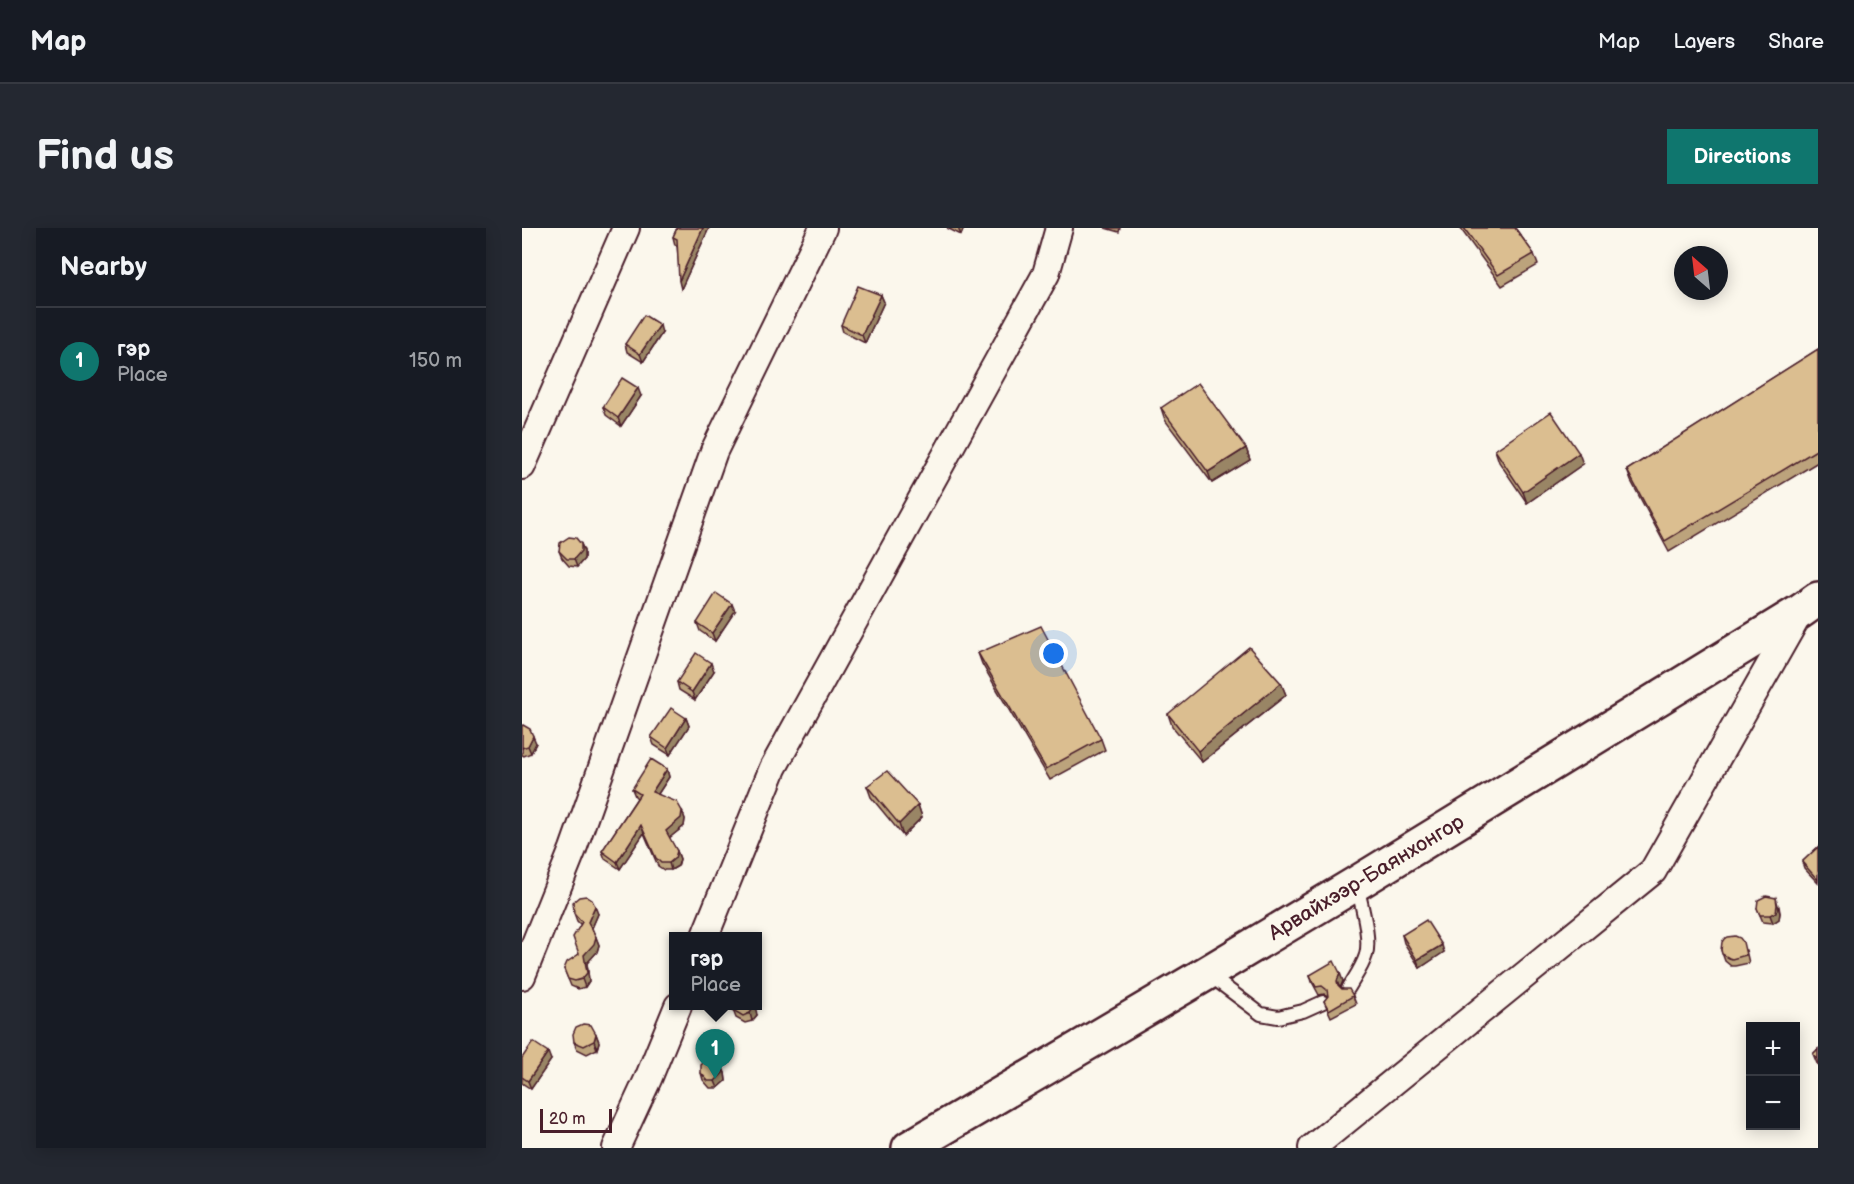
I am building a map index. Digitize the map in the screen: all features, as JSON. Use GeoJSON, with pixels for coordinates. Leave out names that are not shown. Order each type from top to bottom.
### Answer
{"type":"FeatureCollection","features":[{"type":"Feature","properties":{"kind":"highway","name":"Арвайхээр-Баянхонгор"},"geometry":{"type":"LineString","coordinates":[[909,1148],[1357,883],[1809,605]]}},
{"type":"Feature","properties":{"kind":"street"},"geometry":{"type":"LineString","coordinates":[[522,466],[626,228]]}},
{"type":"Feature","properties":{"kind":"street"},"geometry":{"type":"LineString","coordinates":[[522,976],[573,849],[714,451],[823,228]]}},
{"type":"Feature","properties":{"kind":"street"},"geometry":{"type":"LineString","coordinates":[[707,932],[772,768],[1046,274],[1059,228]]}},
{"type":"Feature","properties":{"kind":"street"},"geometry":{"type":"LineString","coordinates":[[1312,1148],[1653,871],[1809,605]]}},
{"type":"Feature","properties":{"kind":"street"},"geometry":{"type":"LineString","coordinates":[[615,1148],[648,1079],[676,1010]]}},
{"type":"Feature","properties":{"kind":"lane"},"geometry":{"type":"LineString","coordinates":[[1348,989],[1366,954],[1367,940],[1357,883]]}},
{"type":"Feature","properties":{"kind":"lane"},"geometry":{"type":"LineString","coordinates":[[1207,973],[1261,1014],[1278,1017],[1303,1011],[1323,1002]]}},
{"type":"Feature","properties":{"kind":"building"},"geometry":{"type":"Polygon","coordinates":[[[677,228],[703,228],[679,281],[677,239],[673,237],[677,228]]]}},
{"type":"Feature","properties":{"kind":"building"},"geometry":{"type":"Polygon","coordinates":[[[1464,228],[1515,228],[1534,254],[1498,275],[1464,228]]]}},
{"type":"Feature","properties":{"kind":"building"},"geometry":{"type":"Polygon","coordinates":[[[858,286],[881,295],[862,335],[841,325],[858,286]]]}},
{"type":"Feature","properties":{"kind":"building"},"geometry":{"type":"Polygon","coordinates":[[[644,315],[660,325],[640,354],[625,344],[644,315]]]}},
{"type":"Feature","properties":{"kind":"building"},"geometry":{"type":"Polygon","coordinates":[[[1818,349],[1818,449],[1665,541],[1627,470],[1818,349]]]}},
{"type":"Feature","properties":{"kind":"building"},"geometry":{"type":"Polygon","coordinates":[[[622,378],[638,388],[618,418],[603,407],[622,378]]]}},
{"type":"Feature","properties":{"kind":"building"},"geometry":{"type":"Polygon","coordinates":[[[1198,383],[1246,448],[1208,472],[1161,408],[1198,383]]]}},
{"type":"Feature","properties":{"kind":"building"},"geometry":{"type":"Polygon","coordinates":[[[1551,412],[1579,453],[1523,492],[1495,450],[1551,412]]]}},
{"type":"Feature","properties":{"kind":"building"},"geometry":{"type":"Polygon","coordinates":[[[569,537],[576,538],[581,544],[581,551],[574,559],[567,559],[559,551],[560,543],[569,537]]]}},
{"type":"Feature","properties":{"kind":"building"},"geometry":{"type":"Polygon","coordinates":[[[716,593],[732,604],[712,633],[697,623],[716,593]]]}},
{"type":"Feature","properties":{"kind":"building"},"geometry":{"type":"Polygon","coordinates":[[[1041,626],[1101,739],[1046,769],[978,653],[1041,626]]]}},
{"type":"Feature","properties":{"kind":"building"},"geometry":{"type":"Polygon","coordinates":[[[1249,647],[1281,683],[1198,751],[1168,714],[1249,647]]]}},
{"type":"Feature","properties":{"kind":"building"},"geometry":{"type":"Polygon","coordinates":[[[696,653],[711,663],[692,692],[677,682],[696,653]]]}},
{"type":"Feature","properties":{"kind":"building"},"geometry":{"type":"Polygon","coordinates":[[[671,708],[686,718],[667,748],[651,737],[671,708]]]}},
{"type":"Feature","properties":{"kind":"building"},"geometry":{"type":"Polygon","coordinates":[[[522,726],[530,729],[533,736],[528,746],[522,748],[522,726]]]}},
{"type":"Feature","properties":{"kind":"building"},"geometry":{"type":"Polygon","coordinates":[[[651,759],[667,769],[652,792],[677,802],[682,811],[681,818],[666,831],[677,851],[675,858],[669,863],[661,863],[656,858],[641,825],[617,862],[602,851],[640,794],[632,789],[651,759]]]}},
{"type":"Feature","properties":{"kind":"building"},"geometry":{"type":"Polygon","coordinates":[[[887,771],[918,805],[899,824],[867,786],[887,771]]]}},
{"type":"Feature","properties":{"kind":"building"},"geometry":{"type":"Polygon","coordinates":[[[1818,847],[1818,880],[1802,862],[1818,847]]]}},
{"type":"Feature","properties":{"kind":"building"},"geometry":{"type":"Polygon","coordinates":[[[586,896],[595,906],[588,922],[596,937],[594,944],[584,955],[587,973],[582,979],[575,981],[568,979],[564,969],[567,962],[579,954],[573,937],[582,922],[574,913],[573,902],[579,897],[586,896]]]}},
{"type":"Feature","properties":{"kind":"building"},"geometry":{"type":"Polygon","coordinates":[[[1766,896],[1776,898],[1776,912],[1770,915],[1760,915],[1757,908],[1758,900],[1766,896]]]}},
{"type":"Feature","properties":{"kind":"building"},"geometry":{"type":"Polygon","coordinates":[[[1426,920],[1442,945],[1417,960],[1402,935],[1426,920]]]}},
{"type":"Feature","properties":{"kind":"building"},"geometry":{"type":"Polygon","coordinates":[[[1735,936],[1743,942],[1746,955],[1732,959],[1722,954],[1722,942],[1727,937],[1735,936]]]}},
{"type":"Feature","properties":{"kind":"building"},"geometry":{"type":"Polygon","coordinates":[[[1334,961],[1340,973],[1338,985],[1342,989],[1349,989],[1353,996],[1329,1010],[1324,1001],[1328,996],[1327,990],[1322,986],[1316,987],[1310,975],[1334,961]]]}},
{"type":"Feature","properties":{"kind":"building"},"geometry":{"type":"Polygon","coordinates":[[[733,1010],[752,1010],[743,1016],[733,1010]]]}},
{"type":"Feature","properties":{"kind":"building"},"geometry":{"type":"Polygon","coordinates":[[[583,1024],[591,1025],[596,1034],[594,1041],[584,1046],[574,1042],[573,1034],[576,1027],[583,1024]]]}},
{"type":"Feature","properties":{"kind":"building"},"geometry":{"type":"Polygon","coordinates":[[[533,1042],[548,1052],[528,1081],[522,1077],[522,1058],[533,1042]]]}},
{"type":"Feature","properties":{"kind":"building"},"geometry":{"type":"Polygon","coordinates":[[[1818,1049],[1818,1060],[1813,1054],[1818,1049]]]}},
{"type":"Feature","properties":{"kind":"building"},"geometry":{"type":"Polygon","coordinates":[[[707,1059],[718,1060],[722,1066],[723,1073],[715,1081],[708,1081],[701,1073],[701,1065],[707,1059]]]}},
{"type":"Feature","properties":{"kind":"place","name":"гэр"},"geometry":{"type":"Point","coordinates":[715,1079]}}]}
